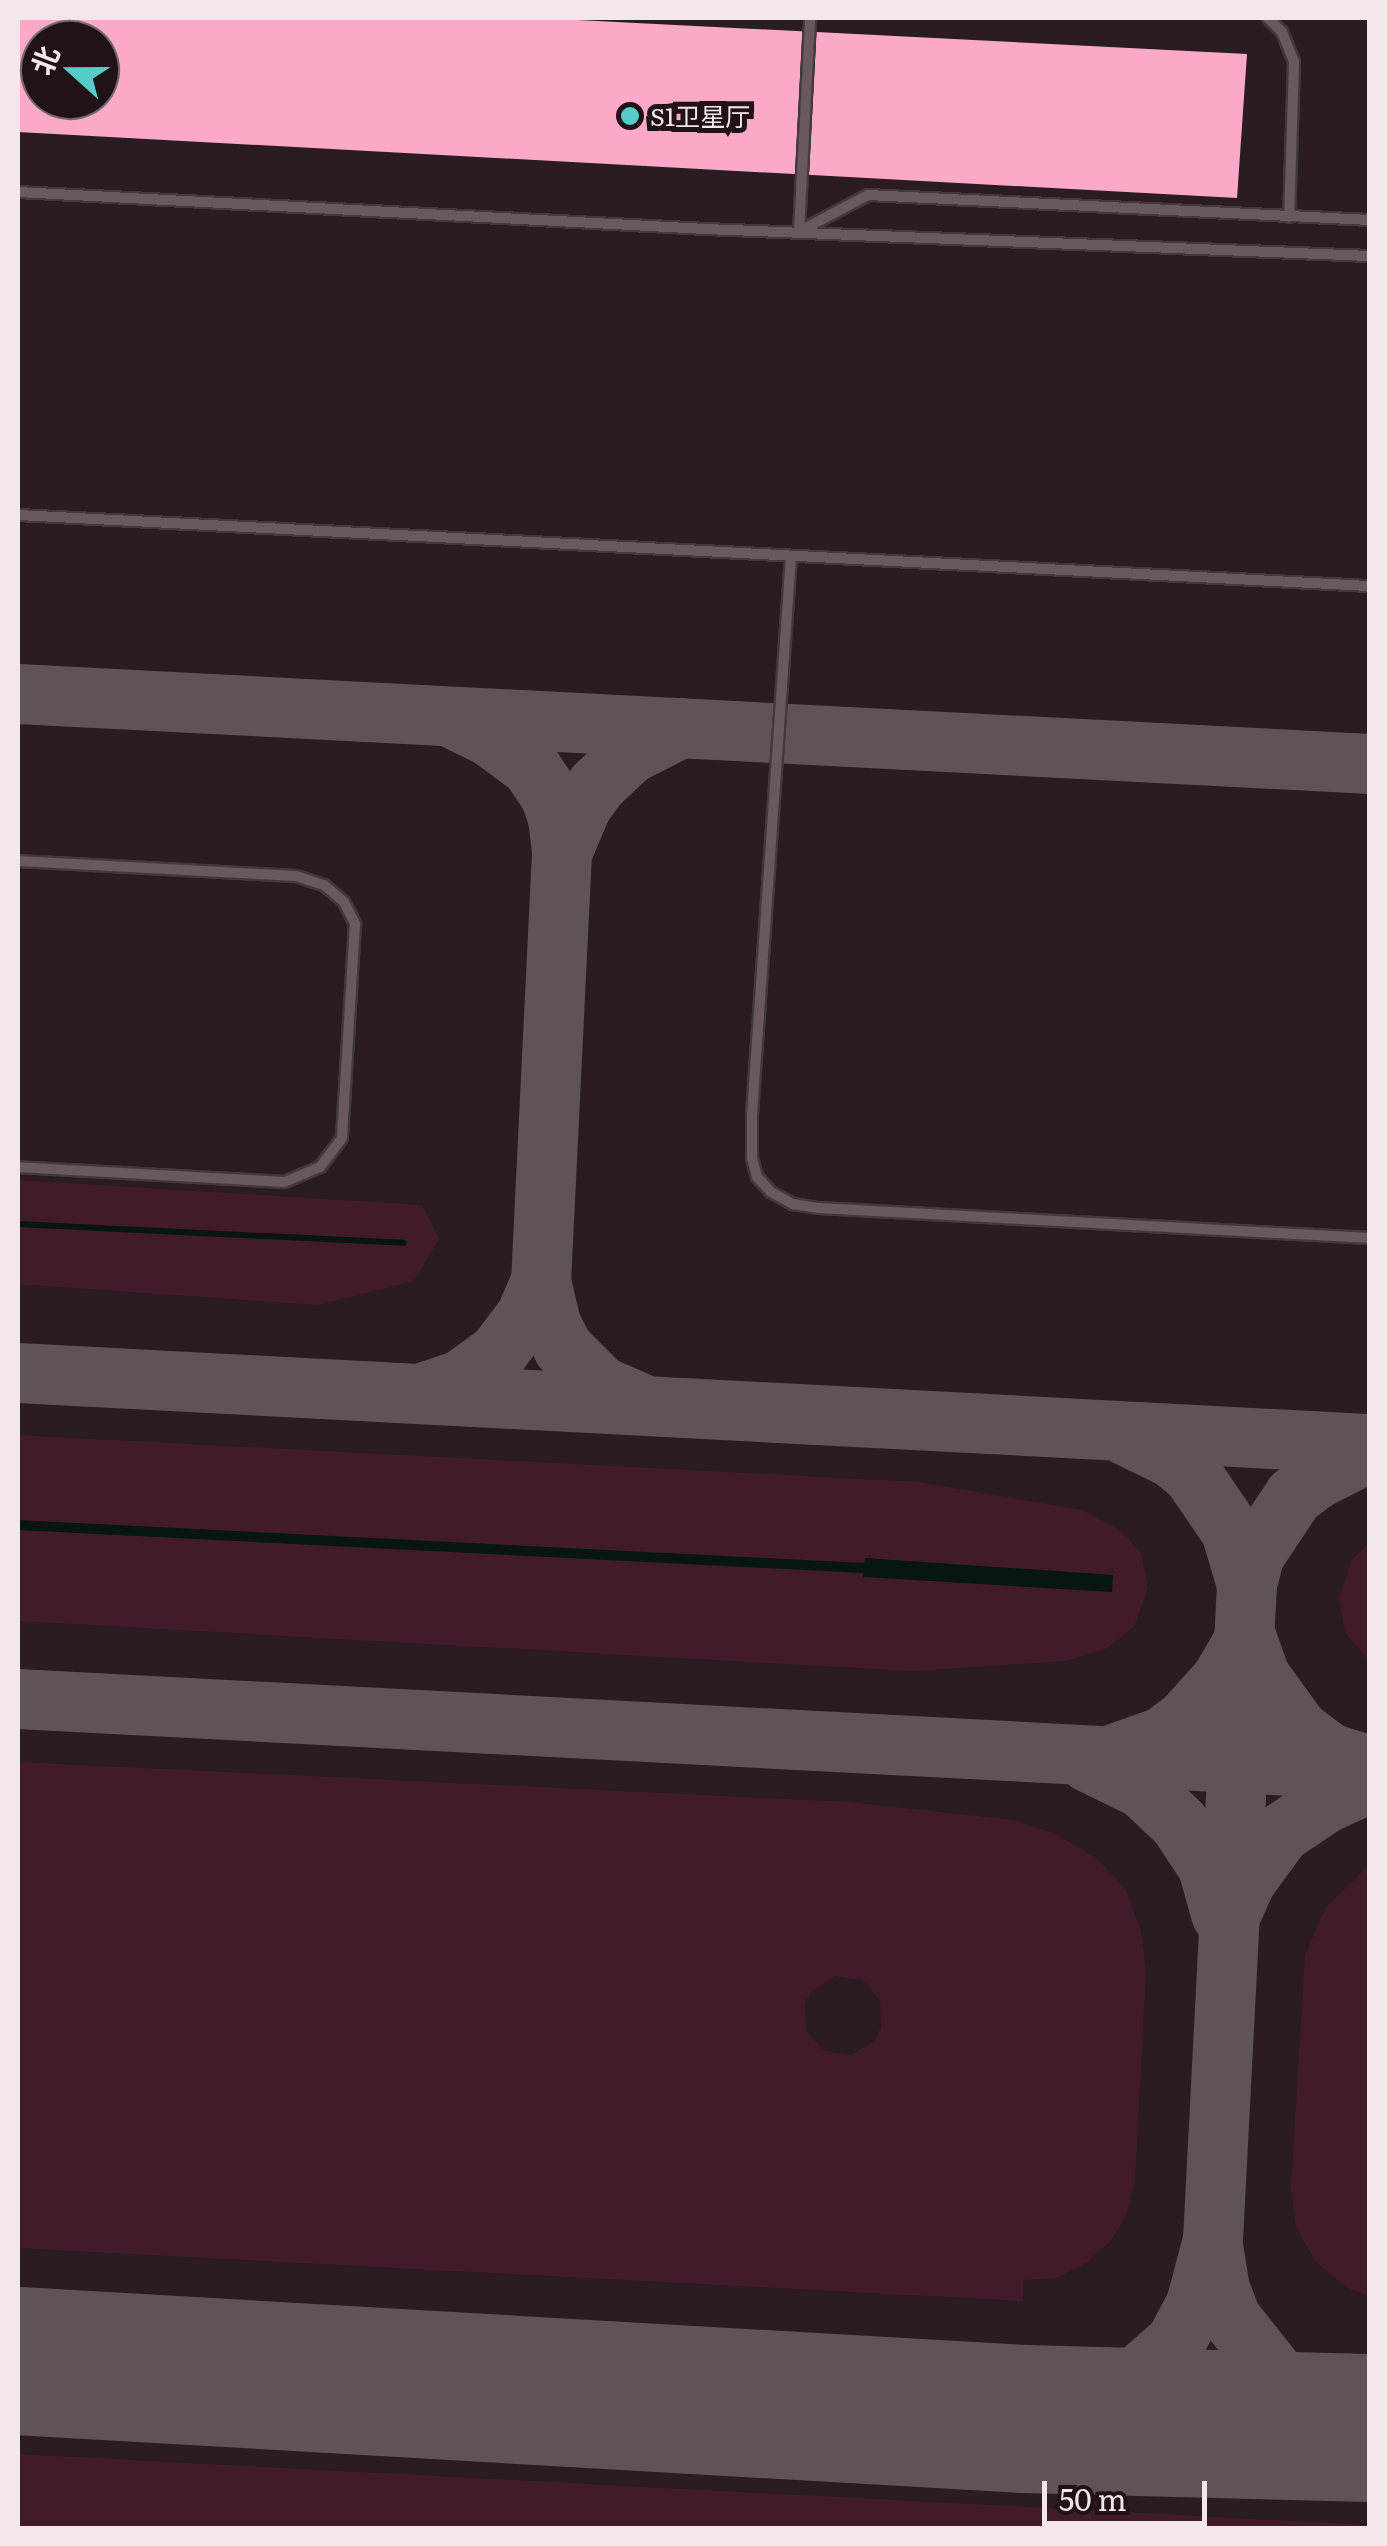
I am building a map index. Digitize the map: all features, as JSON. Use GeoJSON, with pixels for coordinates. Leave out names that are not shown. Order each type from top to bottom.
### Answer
{"type":"FeatureCollection","features":[{"type":"Feature","properties":{"kind":"lane"},"geometry":{"type":"LineString","coordinates":[[799,231],[810,18]]}},
{"type":"Feature","properties":{"kind":"lane"},"geometry":{"type":"LineString","coordinates":[[1268,18],[1282,32],[1294,62],[1289,217]]}},
{"type":"Feature","properties":{"kind":"lane"},"geometry":{"type":"LineString","coordinates":[[18,192],[1370,256]]}},
{"type":"Feature","properties":{"kind":"lane"},"geometry":{"type":"LineString","coordinates":[[799,231],[868,195],[1370,220]]}},
{"type":"Feature","properties":{"kind":"lane"},"geometry":{"type":"LineString","coordinates":[[18,515],[1370,586]]}},
{"type":"Feature","properties":{"kind":"lane"},"geometry":{"type":"LineString","coordinates":[[791,556],[752,1114],[752,1158],[757,1176],[772,1192],[793,1204],[819,1208],[1370,1238]]}},
{"type":"Feature","properties":{"kind":"lane"},"geometry":{"type":"LineString","coordinates":[[18,860],[296,876],[324,885],[344,902],[355,924],[342,1138],[320,1167],[284,1182],[18,1167]]}},
{"type":"Feature","properties":{"kind":"shaded area"},"geometry":{"type":"Polygon","coordinates":[[[18,1180],[422,1205],[439,1239],[414,1281],[318,1305],[18,1284],[18,1180]]]}},
{"type":"Feature","properties":{"kind":"shaded area"},"geometry":{"type":"Polygon","coordinates":[[[18,1435],[919,1482],[1082,1510],[1121,1530],[1141,1553],[1148,1588],[1134,1627],[1105,1649],[1066,1661],[913,1671],[18,1621],[18,1435]]]}},
{"type":"Feature","properties":{"kind":"shaded area"},"geometry":{"type":"Polygon","coordinates":[[[18,1520],[864,1563],[865,1558],[1113,1575],[1112,1592],[863,1577],[863,1573],[18,1530],[18,1520]]]}},
{"type":"Feature","properties":{"kind":"shaded area"},"geometry":{"type":"Polygon","coordinates":[[[1369,1542],[1369,1661],[1345,1632],[1339,1597],[1351,1561],[1369,1542]]]}},
{"type":"Feature","properties":{"kind":"shaded area"},"geometry":{"type":"Polygon","coordinates":[[[18,1762],[849,1802],[1013,1820],[1054,1833],[1099,1860],[1126,1890],[1141,1931],[1146,1971],[1135,2181],[1127,2213],[1111,2241],[1085,2264],[1056,2278],[1023,2280],[1023,2301],[18,2248],[18,1762]],[[835,1976],[812,1991],[805,2003],[806,2031],[825,2051],[852,2055],[875,2040],[881,2027],[880,2000],[862,1980],[835,1976]]]}},
{"type":"Feature","properties":{"kind":"shaded area"},"geometry":{"type":"Polygon","coordinates":[[[1369,1865],[1369,2296],[1345,2287],[1315,2261],[1296,2227],[1291,2187],[1305,1955],[1326,1907],[1369,1865]]]}},
{"type":"Feature","properties":{"kind":"shaded area"},"geometry":{"type":"Polygon","coordinates":[[[18,2454],[1369,2525],[1369,2528],[18,2528],[18,2454]]]}},
{"type":"Feature","properties":{"kind":"building","name":"S1卫星厅"},"geometry":{"type":"Polygon","coordinates":[[[18,18],[538,18],[1247,54],[1237,198],[18,132],[18,18]]]}},
{"type":"Feature","properties":{"kind":"waterway"},"geometry":{"type":"LineString","coordinates":[[18,1224],[404,1243]]}},
{"type":"Feature","properties":{"kind":"taxiway"},"geometry":{"type":"LineString","coordinates":[[18,694],[1370,764]]}},
{"type":"Feature","properties":{"kind":"taxiway"},"geometry":{"type":"LineString","coordinates":[[456,720],[489,736],[531,767],[550,795],[558,818],[562,853],[541,1281],[551,1324],[563,1348],[601,1386],[640,1403]]}},
{"type":"Feature","properties":{"kind":"taxiway"},"geometry":{"type":"LineString","coordinates":[[562,853],[582,806],[597,785],[630,754],[681,728]]}},
{"type":"Feature","properties":{"kind":"taxiway"},"geometry":{"type":"LineString","coordinates":[[420,1394],[461,1380],[498,1353],[526,1316],[541,1281]]}},
{"type":"Feature","properties":{"kind":"taxiway"},"geometry":{"type":"LineString","coordinates":[[18,1373],[1370,1444]]}},
{"type":"Feature","properties":{"kind":"taxiway"},"geometry":{"type":"LineString","coordinates":[[1125,1435],[1172,1458],[1192,1474],[1231,1531],[1247,1585]]}},
{"type":"Feature","properties":{"kind":"taxiway"},"geometry":{"type":"LineString","coordinates":[[1023,2419],[1087,2410],[1120,2391],[1176,2342],[1196,2304],[1213,2240],[1247,1585],[1254,1556],[1294,1496],[1315,1480],[1370,1452]]}},
{"type":"Feature","properties":{"kind":"taxiway"},"geometry":{"type":"LineString","coordinates":[[1246,1636],[1260,1676],[1299,1730],[1329,1753],[1364,1764]]}},
{"type":"Feature","properties":{"kind":"taxiway"},"geometry":{"type":"LineString","coordinates":[[1114,1754],[1162,1737],[1184,1721],[1221,1680],[1246,1637]]}},
{"type":"Feature","properties":{"kind":"taxiway"},"geometry":{"type":"LineString","coordinates":[[18,1699],[1370,1770]]}},
{"type":"Feature","properties":{"kind":"taxiway"},"geometry":{"type":"LineString","coordinates":[[1088,1762],[1143,1789],[1179,1823],[1208,1867],[1221,1914]]}},
{"type":"Feature","properties":{"kind":"taxiway"},"geometry":{"type":"LineString","coordinates":[[1233,1910],[1246,1881],[1281,1833],[1326,1803],[1370,1783]]}},
{"type":"Feature","properties":{"kind":"taxiway"},"geometry":{"type":"LineString","coordinates":[[1213,2246],[1220,2289],[1231,2318],[1284,2385],[1333,2412],[1370,2423]]}},
{"type":"Feature","properties":{"kind":"runway"},"geometry":{"type":"LineString","coordinates":[[18,2361],[1023,2419],[1370,2428]]}},
{"type":"Feature","properties":{"kind":"place","name":"S1卫星厅"},"geometry":{"type":"Point","coordinates":[630,116]}}]}
